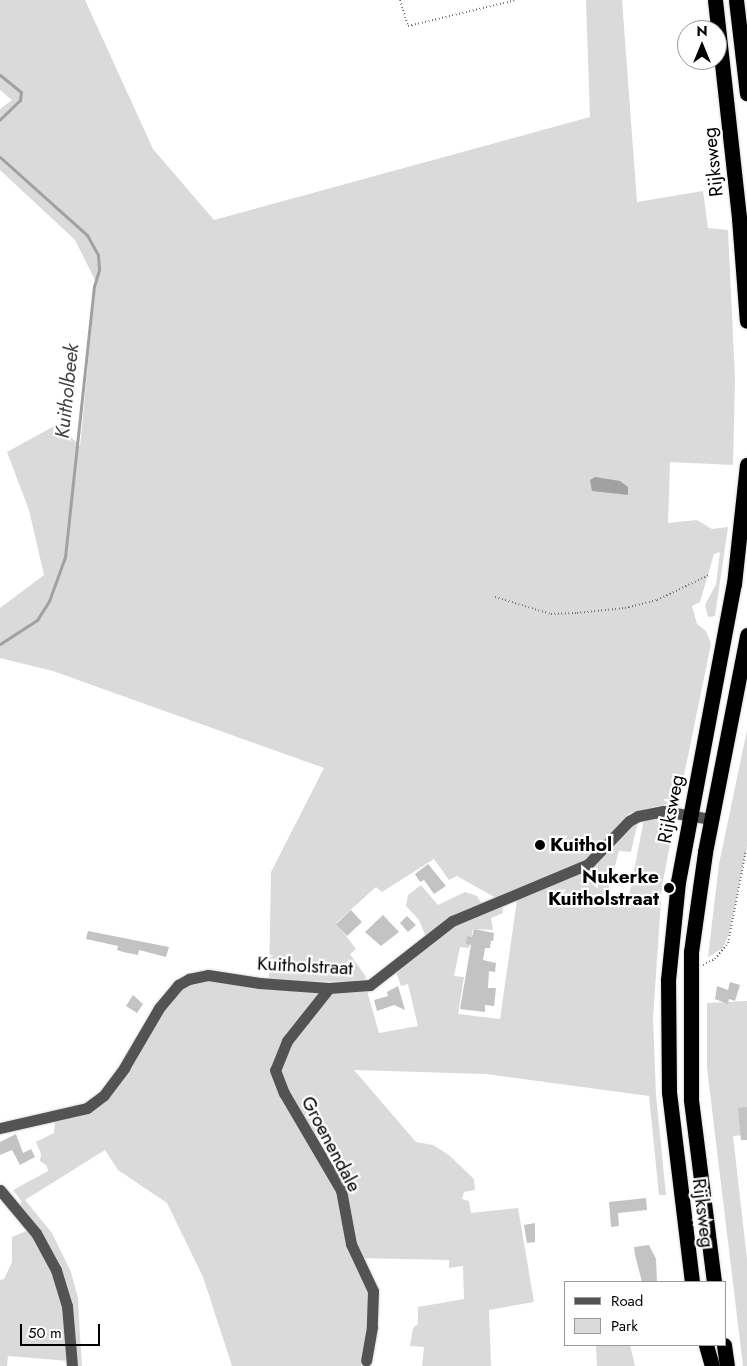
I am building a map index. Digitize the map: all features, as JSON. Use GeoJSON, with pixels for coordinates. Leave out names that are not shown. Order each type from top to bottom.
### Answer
{"type":"FeatureCollection","features":[{"type":"Feature","properties":{"kind":"highway","name":"Rijksweg"},"geometry":{"type":"LineString","coordinates":[[715,0],[743,217],[747,321]]}},
{"type":"Feature","properties":{"kind":"highway"},"geometry":{"type":"LineString","coordinates":[[736,0],[747,93]]}},
{"type":"Feature","properties":{"kind":"highway","name":"Rijksweg"},"geometry":{"type":"LineString","coordinates":[[692,1281],[672,1120],[667,1051],[672,933],[690,815],[734,584],[747,465]]}},
{"type":"Feature","properties":{"kind":"highway","name":"Rijksweg"},"geometry":{"type":"LineString","coordinates":[[714,1281],[691,1099],[689,1021],[695,917],[711,819],[747,635]]}},
{"type":"Feature","properties":{"kind":"highway"},"geometry":{"type":"LineString","coordinates":[[706,1346],[712,1366]]}},
{"type":"Feature","properties":{"kind":"highway"},"geometry":{"type":"LineString","coordinates":[[724,1346],[727,1366]]}},
{"type":"Feature","properties":{"kind":"street","name":"Kuitholstraat"},"geometry":{"type":"LineString","coordinates":[[0,1128],[87,1108],[104,1095],[124,1068],[159,1008],[178,984],[189,978],[208,975],[259,984],[329,988],[370,985],[452,922],[579,870],[598,856],[629,821],[638,816],[663,811],[711,819]]}},
{"type":"Feature","properties":{"kind":"street","name":"Groenendale"},"geometry":{"type":"LineString","coordinates":[[329,988],[287,1041],[275,1070],[284,1093],[340,1190],[351,1244],[373,1291],[372,1327],[366,1360]]}},
{"type":"Feature","properties":{"kind":"street"},"geometry":{"type":"LineString","coordinates":[[0,1190],[36,1233],[56,1270],[67,1306],[72,1366]]}},
{"type":"Feature","properties":{"kind":"path"},"geometry":{"type":"LineString","coordinates":[[400,0],[408,26],[516,0]]}},
{"type":"Feature","properties":{"kind":"path"},"geometry":{"type":"LineString","coordinates":[[495,597],[551,614],[577,613],[625,608],[657,600],[709,575]]}},
{"type":"Feature","properties":{"kind":"path"},"geometry":{"type":"LineString","coordinates":[[715,959],[731,934],[746,850]]}},
{"type":"Feature","properties":{"kind":"green space"},"geometry":{"type":"Polygon","coordinates":[[[0,0],[85,0],[153,149],[214,220],[590,117],[586,0],[622,0],[637,202],[703,191],[708,228],[728,230],[735,379],[733,465],[670,462],[668,523],[697,520],[712,529],[728,527],[715,616],[708,617],[705,605],[716,584],[720,552],[714,554],[700,602],[692,606],[697,624],[706,631],[711,644],[681,790],[667,804],[630,813],[583,862],[496,898],[457,876],[449,880],[434,859],[382,892],[376,887],[336,923],[356,949],[350,954],[366,977],[362,982],[269,980],[271,872],[324,768],[53,671],[0,658],[0,608],[44,575],[29,510],[7,452],[58,424],[80,446],[96,282],[75,240],[0,170],[0,109],[12,100],[0,90],[0,0]]]}},
{"type":"Feature","properties":{"kind":"green space"},"geometry":{"type":"Polygon","coordinates":[[[747,730],[747,846],[729,934],[723,948],[708,957],[719,864],[747,730]]]}},
{"type":"Feature","properties":{"kind":"green space"},"geometry":{"type":"Polygon","coordinates":[[[656,817],[666,820],[673,829],[662,886],[653,1018],[656,1095],[666,1195],[659,1195],[649,1096],[486,1074],[354,1070],[416,1142],[433,1145],[449,1155],[474,1179],[475,1190],[464,1192],[462,1199],[469,1201],[471,1213],[518,1208],[534,1302],[489,1310],[491,1366],[422,1366],[424,1347],[410,1346],[413,1328],[418,1324],[418,1307],[464,1299],[463,1266],[449,1268],[449,1260],[360,1258],[347,1197],[285,1089],[279,1063],[281,1057],[330,994],[367,991],[379,1033],[418,1026],[408,984],[401,986],[396,972],[441,932],[502,905],[503,913],[491,918],[493,930],[473,929],[469,948],[460,947],[454,976],[464,977],[458,1014],[500,1019],[517,900],[587,869],[625,830],[638,821],[631,852],[619,851],[606,898],[627,907],[644,819],[656,817]]]}},
{"type":"Feature","properties":{"kind":"green space"},"geometry":{"type":"Polygon","coordinates":[[[421,885],[438,905],[465,892],[477,896],[482,904],[426,937],[419,920],[406,906],[408,895],[421,885]]]}},
{"type":"Feature","properties":{"kind":"green space"},"geometry":{"type":"Polygon","coordinates":[[[203,979],[322,993],[273,1062],[335,1183],[368,1287],[369,1322],[361,1366],[232,1366],[203,1277],[167,1203],[118,1170],[105,1150],[25,1200],[52,1233],[71,1272],[78,1298],[82,1366],[77,1366],[68,1287],[48,1242],[20,1204],[22,1202],[13,1190],[48,1171],[47,1166],[40,1161],[41,1154],[36,1142],[54,1133],[55,1122],[84,1115],[104,1101],[180,988],[203,979]]]}},
{"type":"Feature","properties":{"kind":"green space"},"geometry":{"type":"Polygon","coordinates":[[[747,1001],[747,1135],[733,1136],[747,1259],[747,1366],[743,1366],[707,1068],[707,1003],[747,1001]]]}},
{"type":"Feature","properties":{"kind":"green space"},"geometry":{"type":"Polygon","coordinates":[[[31,1229],[59,1287],[69,1361],[8,1356],[7,1366],[0,1366],[0,1280],[4,1279],[12,1262],[12,1237],[31,1229]]]}},
{"type":"Feature","properties":{"kind":"green space"},"geometry":{"type":"Polygon","coordinates":[[[596,1346],[630,1346],[635,1366],[597,1366],[596,1346]]]}},
{"type":"Feature","properties":{"kind":"shaded area"},"geometry":{"type":"Polygon","coordinates":[[[595,477],[620,481],[628,487],[628,495],[592,491],[590,480],[595,477]]]}},
{"type":"Feature","properties":{"kind":"building"},"geometry":{"type":"Polygon","coordinates":[[[428,864],[446,886],[434,894],[424,880],[420,882],[415,874],[428,864]]]}},
{"type":"Feature","properties":{"kind":"building"},"geometry":{"type":"Polygon","coordinates":[[[351,910],[362,922],[347,936],[336,924],[351,910]]]}},
{"type":"Feature","properties":{"kind":"building"},"geometry":{"type":"Polygon","coordinates":[[[383,915],[399,932],[381,946],[365,932],[383,915]]]}},
{"type":"Feature","properties":{"kind":"building"},"geometry":{"type":"Polygon","coordinates":[[[407,916],[416,925],[408,932],[400,923],[407,916]]]}},
{"type":"Feature","properties":{"kind":"building"},"geometry":{"type":"Polygon","coordinates":[[[474,929],[494,933],[493,941],[486,940],[491,941],[490,948],[485,948],[483,960],[496,963],[495,972],[489,971],[488,988],[496,988],[494,1006],[485,1005],[485,1012],[460,1009],[471,945],[466,944],[467,936],[472,937],[474,929]]]}},
{"type":"Feature","properties":{"kind":"building"},"geometry":{"type":"Polygon","coordinates":[[[88,931],[169,947],[166,957],[139,950],[138,955],[117,950],[118,946],[86,939],[88,931]]]}},
{"type":"Feature","properties":{"kind":"building"},"geometry":{"type":"Polygon","coordinates":[[[730,982],[740,985],[735,1001],[729,999],[728,1004],[715,999],[717,986],[728,990],[730,982]]]}},
{"type":"Feature","properties":{"kind":"building"},"geometry":{"type":"Polygon","coordinates":[[[398,986],[405,1010],[394,1005],[377,1011],[374,1000],[388,996],[387,992],[398,986]]]}},
{"type":"Feature","properties":{"kind":"building"},"geometry":{"type":"Polygon","coordinates":[[[133,995],[143,1004],[137,1013],[126,1006],[133,995]]]}},
{"type":"Feature","properties":{"kind":"building"},"geometry":{"type":"Polygon","coordinates":[[[747,1107],[747,1140],[741,1140],[738,1108],[747,1107]]]}},
{"type":"Feature","properties":{"kind":"building"},"geometry":{"type":"Polygon","coordinates":[[[16,1134],[23,1153],[31,1149],[35,1157],[20,1165],[12,1150],[0,1155],[0,1142],[16,1134]]]}},
{"type":"Feature","properties":{"kind":"building"},"geometry":{"type":"Polygon","coordinates":[[[646,1198],[647,1210],[618,1213],[619,1226],[611,1227],[609,1202],[646,1198]]]}},
{"type":"Feature","properties":{"kind":"building"},"geometry":{"type":"Polygon","coordinates":[[[535,1223],[535,1242],[527,1243],[524,1225],[535,1223]]]}},
{"type":"Feature","properties":{"kind":"building"},"geometry":{"type":"Polygon","coordinates":[[[649,1245],[656,1259],[657,1281],[642,1281],[634,1247],[649,1245]]]}},
{"type":"Feature","properties":{"kind":"waterway","name":"Kuitholbeek"},"geometry":{"type":"LineString","coordinates":[[0,75],[21,92],[20,100],[0,119]]}},
{"type":"Feature","properties":{"kind":"waterway","name":"Kuitholbeek"},"geometry":{"type":"LineString","coordinates":[[0,157],[87,235],[98,255],[99,270],[94,286],[65,557],[49,601],[37,620],[0,644]]}},
{"type":"Feature","properties":{"kind":"place","name":"Kuithol"},"geometry":{"type":"Point","coordinates":[540,845]}},
{"type":"Feature","properties":{"kind":"place","name":"Nukerke Kuitholstraat"},"geometry":{"type":"Point","coordinates":[669,888]}}]}
